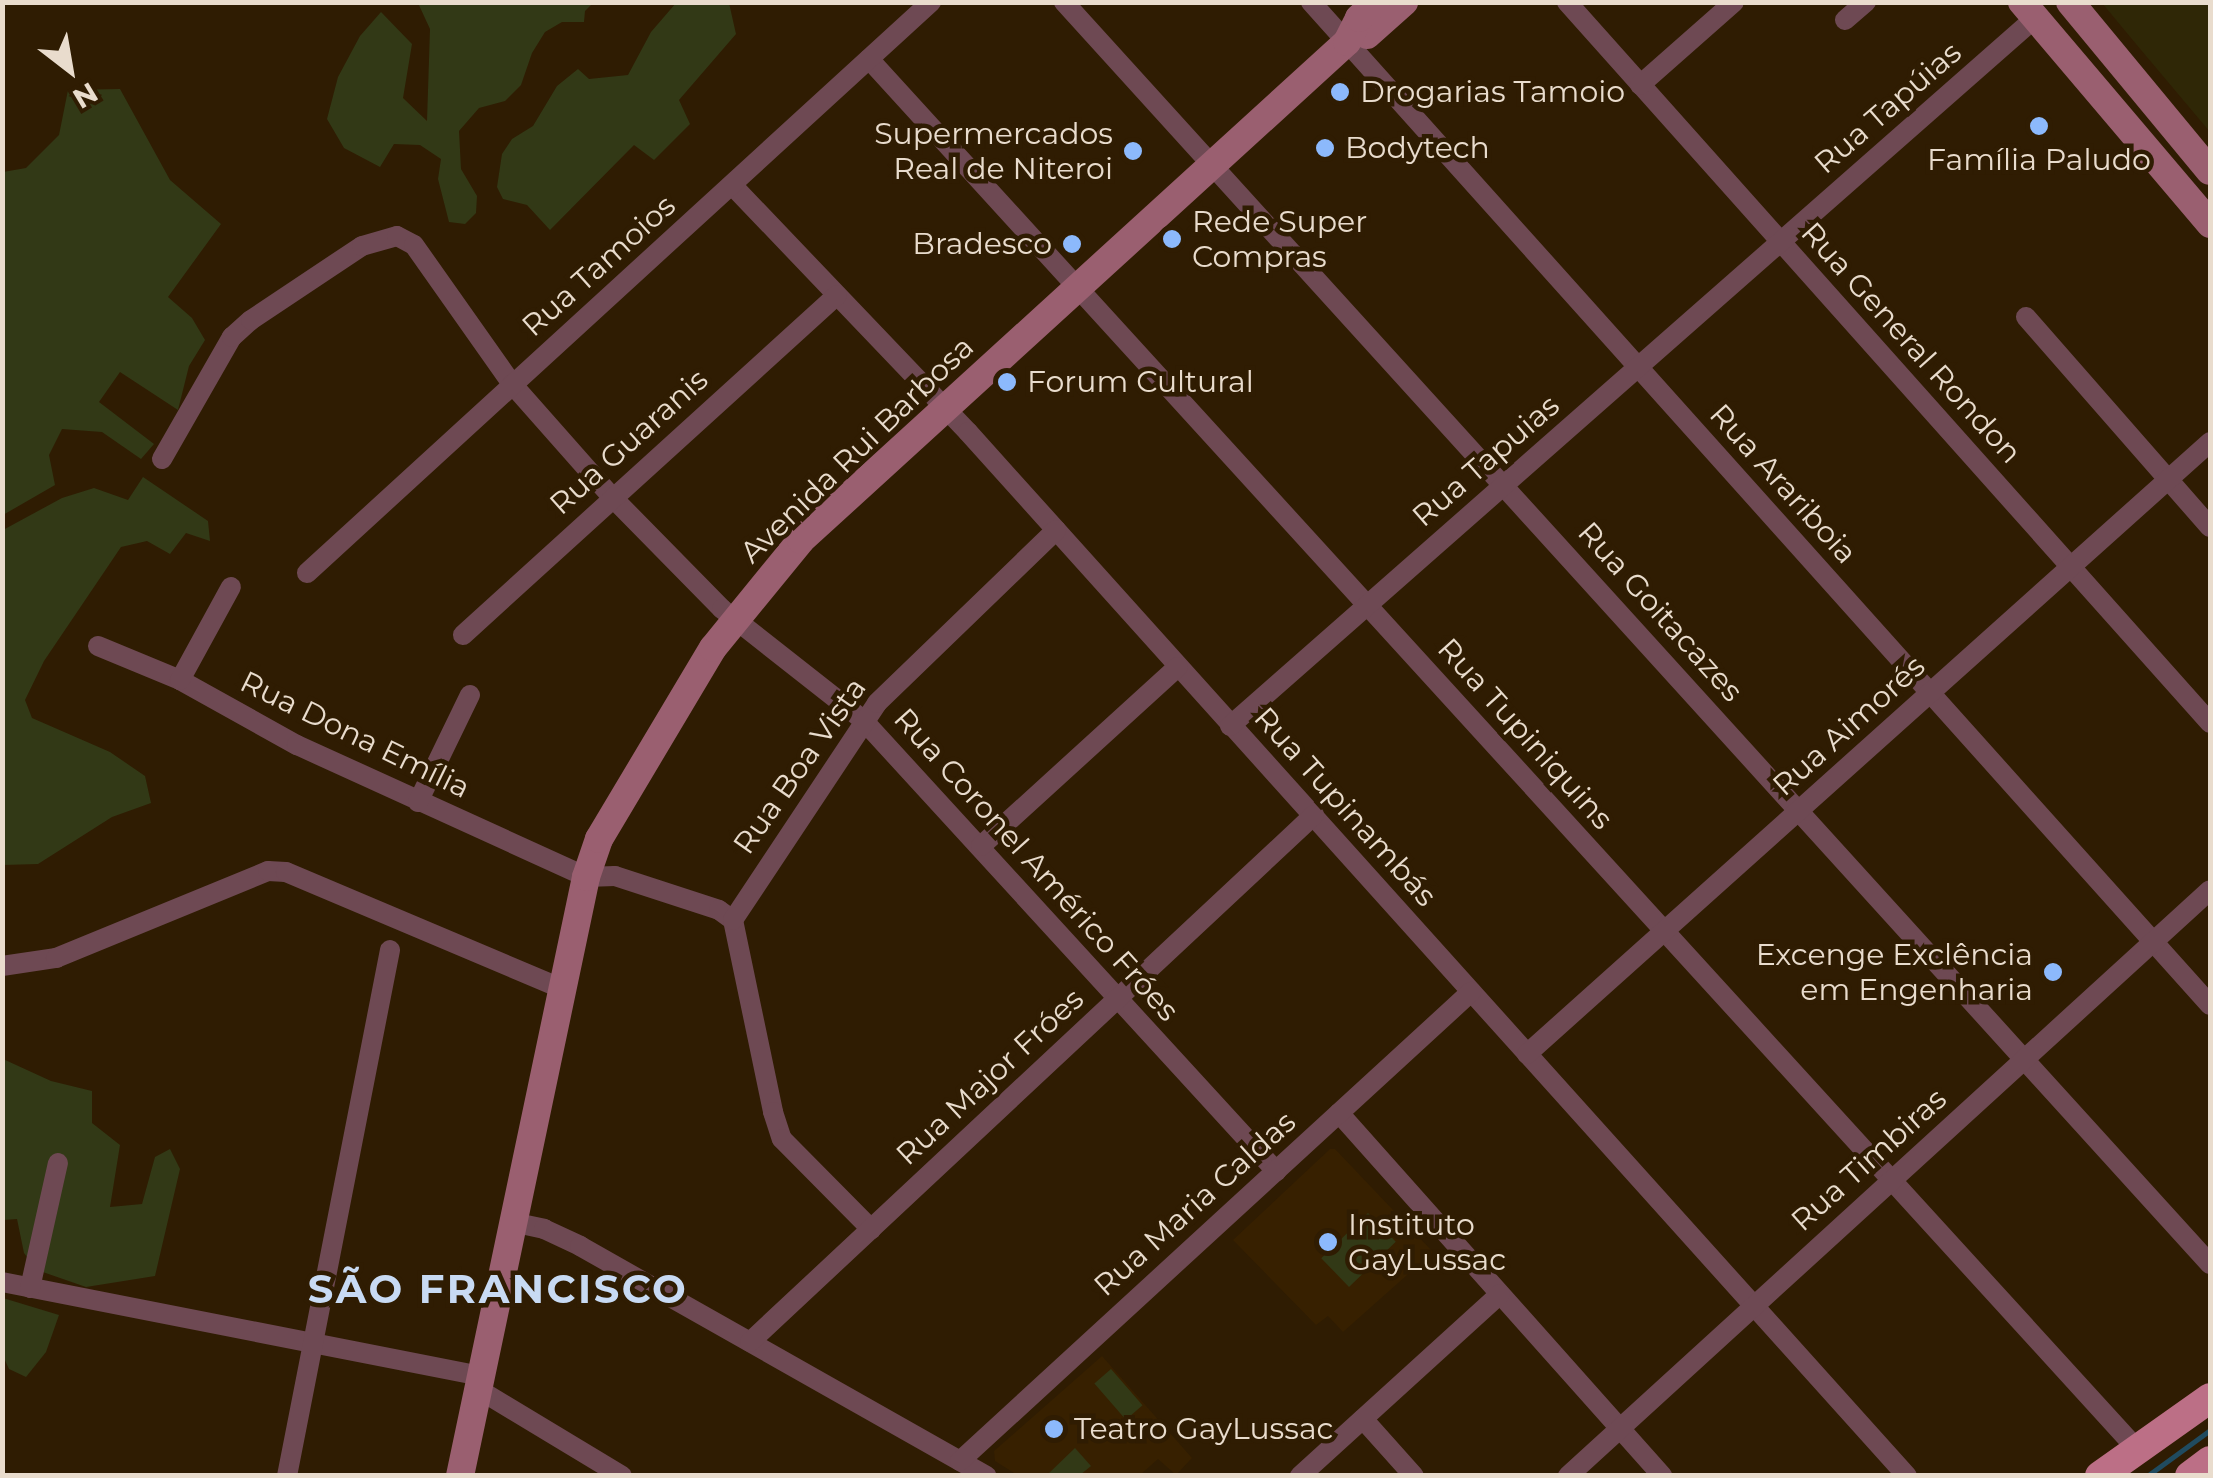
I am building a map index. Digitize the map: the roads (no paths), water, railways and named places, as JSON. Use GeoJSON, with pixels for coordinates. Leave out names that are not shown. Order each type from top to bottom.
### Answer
{"type":"FeatureCollection","features":[{"type":"Feature","properties":{"kind":"main road","name":"Avenida Rui Barbosa"},"geometry":{"type":"LineString","coordinates":[[1347,42],[1360,18],[1376,2]]}},
{"type":"Feature","properties":{"kind":"main road","name":"Avenida Rui Barbosa"},"geometry":{"type":"LineString","coordinates":[[460,1476],[586,877],[599,840],[734,618],[802,540],[945,407],[1347,42],[1370,32],[1404,2]]}},
{"type":"Feature","properties":{"kind":"main road"},"geometry":{"type":"LineString","coordinates":[[2070,2],[2210,171]]}},
{"type":"Feature","properties":{"kind":"main road"},"geometry":{"type":"LineString","coordinates":[[2028,10],[2210,224]]}},
{"type":"Feature","properties":{"kind":"main road"},"geometry":{"type":"LineString","coordinates":[[2100,1476],[2210,1398]]}},
{"type":"Feature","properties":{"kind":"main road"},"geometry":{"type":"LineString","coordinates":[[2190,1476],[2210,1461]]}},
{"type":"Feature","properties":{"kind":"street","name":"Rua Tamoios"},"geometry":{"type":"LineString","coordinates":[[307,573],[931,2]]}},
{"type":"Feature","properties":{"kind":"street","name":"Rua Goitacazes"},"geometry":{"type":"LineString","coordinates":[[1064,2],[2210,1264]]}},
{"type":"Feature","properties":{"kind":"street","name":"Rua Arariboia"},"geometry":{"type":"LineString","coordinates":[[1310,2],[2210,1005]]}},
{"type":"Feature","properties":{"kind":"street","name":"Rua General Rondon"},"geometry":{"type":"LineString","coordinates":[[1567,2],[2210,723]]}},
{"type":"Feature","properties":{"kind":"street"},"geometry":{"type":"LineString","coordinates":[[1640,85],[1734,2]]}},
{"type":"Feature","properties":{"kind":"street"},"geometry":{"type":"LineString","coordinates":[[1845,20],[1866,2]]}},
{"type":"Feature","properties":{"kind":"street","name":"Rua Tapúias"},"geometry":{"type":"LineString","coordinates":[[1781,242],[2028,10]]}},
{"type":"Feature","properties":{"kind":"street","name":"Rua Tupiniquins"},"geometry":{"type":"LineString","coordinates":[[869,58],[2137,1450]]}},
{"type":"Feature","properties":{"kind":"street","name":"Rua Tupinambás"},"geometry":{"type":"LineString","coordinates":[[733,186],[945,407],[1907,1476]]}},
{"type":"Feature","properties":{"kind":"street","name":"Rua Coronel Américo Fróes"},"geometry":{"type":"LineString","coordinates":[[162,459],[232,337],[346,257],[383,238],[397,236],[414,244],[512,384],[612,497],[734,618],[864,720],[1276,1171]]}},
{"type":"Feature","properties":{"kind":"street","name":"Rua Tapuias"},"geometry":{"type":"LineString","coordinates":[[1230,726],[1781,242]]}},
{"type":"Feature","properties":{"kind":"street","name":"Rua Guaranis"},"geometry":{"type":"LineString","coordinates":[[464,635],[837,294]]}},
{"type":"Feature","properties":{"kind":"street"},"geometry":{"type":"LineString","coordinates":[[2026,317],[2210,527]]}},
{"type":"Feature","properties":{"kind":"street","name":"Rua Aimorés"},"geometry":{"type":"LineString","coordinates":[[1526,1054],[2210,442]]}},
{"type":"Feature","properties":{"kind":"street","name":"Rua Boa Vista"},"geometry":{"type":"LineString","coordinates":[[733,920],[864,720],[1056,530]]}},
{"type":"Feature","properties":{"kind":"street"},"geometry":{"type":"LineString","coordinates":[[180,680],[231,587]]}},
{"type":"Feature","properties":{"kind":"street","name":"Rua Dona Emília"},"geometry":{"type":"LineString","coordinates":[[98,646],[180,680],[297,745],[586,877],[616,876],[719,910],[733,920]]}},
{"type":"Feature","properties":{"kind":"street"},"geometry":{"type":"LineString","coordinates":[[981,846],[1178,667]]}},
{"type":"Feature","properties":{"kind":"street"},"geometry":{"type":"LineString","coordinates":[[418,802],[470,696]]}},
{"type":"Feature","properties":{"kind":"street","name":"Rua Major Fróes"},"geometry":{"type":"LineString","coordinates":[[750,1342],[1314,815]]}},
{"type":"Feature","properties":{"kind":"street"},"geometry":{"type":"LineString","coordinates":[[2,966],[56,958],[268,871],[286,872],[560,988]]}},
{"type":"Feature","properties":{"kind":"street","name":"Rua Timbiras"},"geometry":{"type":"LineString","coordinates":[[1568,1476],[2210,890]]}},
{"type":"Feature","properties":{"kind":"street"},"geometry":{"type":"LineString","coordinates":[[733,920],[772,1112],[782,1139],[870,1229]]}},
{"type":"Feature","properties":{"kind":"street"},"geometry":{"type":"LineString","coordinates":[[287,1476],[390,950]]}},
{"type":"Feature","properties":{"kind":"street","name":"Rua Maria Caldas"},"geometry":{"type":"LineString","coordinates":[[960,1460],[1471,992]]}},
{"type":"Feature","properties":{"kind":"street"},"geometry":{"type":"LineString","coordinates":[[1339,1113],[1662,1476]]}},
{"type":"Feature","properties":{"kind":"street"},"geometry":{"type":"LineString","coordinates":[[30,1288],[58,1163]]}},
{"type":"Feature","properties":{"kind":"street"},"geometry":{"type":"LineString","coordinates":[[512,1222],[544,1229],[580,1246],[986,1476]]}},
{"type":"Feature","properties":{"kind":"street"},"geometry":{"type":"LineString","coordinates":[[2,1282],[313,1343],[479,1382],[622,1476]]}},
{"type":"Feature","properties":{"kind":"street"},"geometry":{"type":"LineString","coordinates":[[1300,1476],[1500,1294]]}},
{"type":"Feature","properties":{"kind":"street"},"geometry":{"type":"LineString","coordinates":[[1362,1419],[1414,1476]]}},
{"type":"Feature","properties":{"kind":"waterway"},"geometry":{"type":"LineString","coordinates":[[2147,1476],[2210,1430]]}},
{"type":"Feature","properties":{"kind":"place","name":"Drogarias Tamoio"},"geometry":{"type":"Point","coordinates":[1340,92]}},
{"type":"Feature","properties":{"kind":"place","name":"Família Paludo"},"geometry":{"type":"Point","coordinates":[2039,126]}},
{"type":"Feature","properties":{"kind":"place","name":"Bodytech"},"geometry":{"type":"Point","coordinates":[1325,148]}},
{"type":"Feature","properties":{"kind":"place","name":"Supermercados Real de Niteroi"},"geometry":{"type":"Point","coordinates":[1133,151]}},
{"type":"Feature","properties":{"kind":"place","name":"Rede Super Compras"},"geometry":{"type":"Point","coordinates":[1172,239]}},
{"type":"Feature","properties":{"kind":"place","name":"Bradesco"},"geometry":{"type":"Point","coordinates":[1072,244]}},
{"type":"Feature","properties":{"kind":"place","name":"Forum Cultural"},"geometry":{"type":"Point","coordinates":[1007,382]}},
{"type":"Feature","properties":{"kind":"place","name":"Excenge Exclência em Engenharia"},"geometry":{"type":"Point","coordinates":[2053,972]}},
{"type":"Feature","properties":{"kind":"place","name":"Instituto GayLussac"},"geometry":{"type":"Point","coordinates":[1328,1242]}},
{"type":"Feature","properties":{"kind":"place","name":"Teatro GayLussac"},"geometry":{"type":"Point","coordinates":[1054,1429]}},
{"type":"Feature","properties":{"kind":"district","name":"SÃO FRANCISCO"},"geometry":{"type":"Point","coordinates":[498,1289]}}]}
